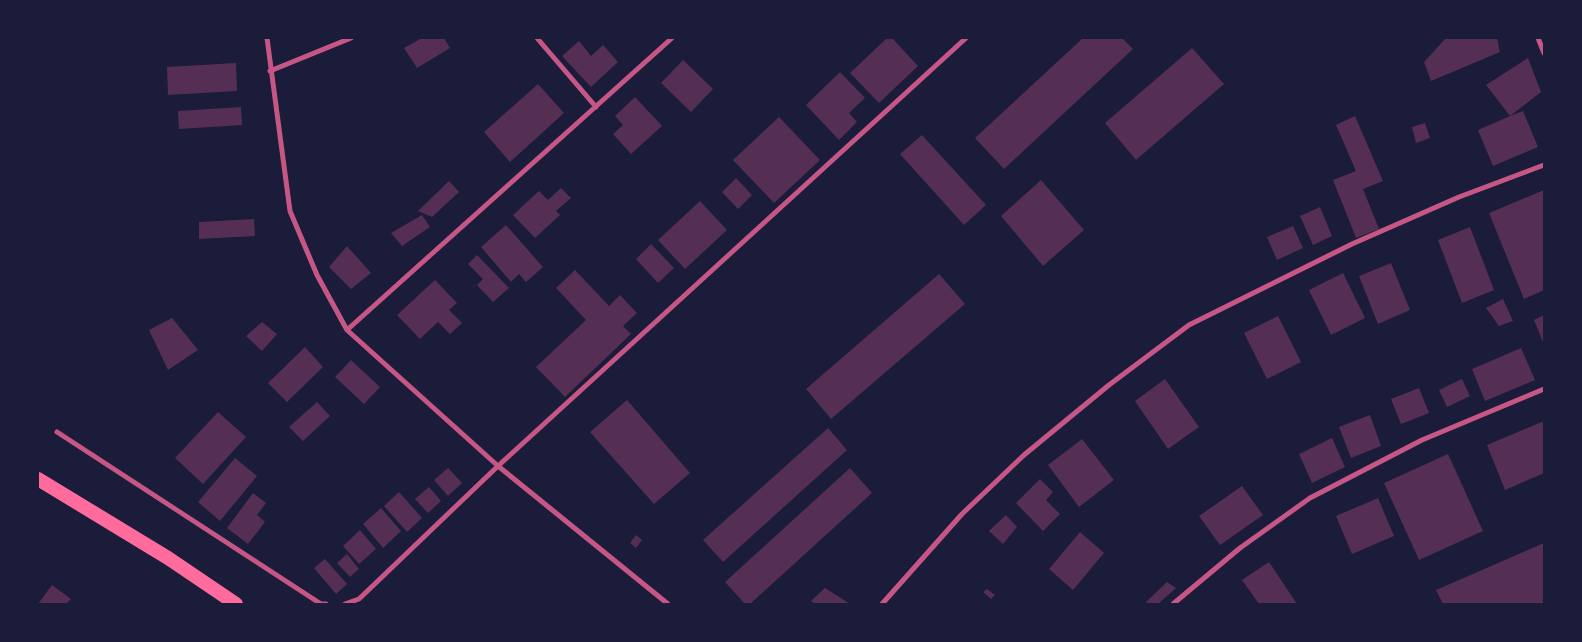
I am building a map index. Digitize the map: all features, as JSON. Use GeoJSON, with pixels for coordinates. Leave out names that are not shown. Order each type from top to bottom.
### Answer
{"type":"FeatureCollection","features":[{"type":"Feature","properties":{"kind":"highway"},"geometry":{"type":"LineString","coordinates":[[38,479],[168,558],[236,604]]}},
{"type":"Feature","properties":{"kind":"street"},"geometry":{"type":"LineString","coordinates":[[267,38],[290,211],[317,275],[347,330],[498,466],[668,604]]}},
{"type":"Feature","properties":{"kind":"street"},"geometry":{"type":"LineString","coordinates":[[270,71],[351,38]]}},
{"type":"Feature","properties":{"kind":"street"},"geometry":{"type":"LineString","coordinates":[[537,38],[596,107]]}},
{"type":"Feature","properties":{"kind":"street"},"geometry":{"type":"LineString","coordinates":[[347,330],[672,38]]}},
{"type":"Feature","properties":{"kind":"street"},"geometry":{"type":"LineString","coordinates":[[345,604],[359,599],[498,466],[966,38]]}},
{"type":"Feature","properties":{"kind":"street"},"geometry":{"type":"LineString","coordinates":[[1538,38],[1544,52]]}},
{"type":"Feature","properties":{"kind":"street"},"geometry":{"type":"LineString","coordinates":[[882,604],[962,514],[1024,455],[1109,385],[1189,325],[1352,244],[1460,197],[1544,165]]}},
{"type":"Feature","properties":{"kind":"street"},"geometry":{"type":"LineString","coordinates":[[1173,604],[1240,548],[1310,498],[1422,440],[1544,389]]}},
{"type":"Feature","properties":{"kind":"street"},"geometry":{"type":"LineString","coordinates":[[57,432],[321,604],[326,604]]}},
{"type":"Feature","properties":{"kind":"building"},"geometry":{"type":"Polygon","coordinates":[[[422,38],[444,38],[450,48],[417,68],[404,48],[422,38]]]}},
{"type":"Feature","properties":{"kind":"building"},"geometry":{"type":"Polygon","coordinates":[[[887,38],[892,38],[918,66],[879,103],[850,73],[887,38]]]}},
{"type":"Feature","properties":{"kind":"building"},"geometry":{"type":"Polygon","coordinates":[[[1083,38],[1122,38],[1133,49],[1004,169],[975,138],[1083,38]]]}},
{"type":"Feature","properties":{"kind":"building"},"geometry":{"type":"Polygon","coordinates":[[[1446,38],[1497,38],[1500,52],[1431,81],[1424,62],[1446,38]]]}},
{"type":"Feature","properties":{"kind":"building"},"geometry":{"type":"Polygon","coordinates":[[[579,41],[591,56],[603,45],[618,62],[591,87],[562,56],[579,41]]]}},
{"type":"Feature","properties":{"kind":"building"},"geometry":{"type":"Polygon","coordinates":[[[1192,48],[1224,84],[1136,160],[1105,123],[1192,48]]]}},
{"type":"Feature","properties":{"kind":"building"},"geometry":{"type":"Polygon","coordinates":[[[1528,58],[1541,92],[1510,116],[1486,85],[1528,58]]]}},
{"type":"Feature","properties":{"kind":"building"},"geometry":{"type":"Polygon","coordinates":[[[683,60],[713,89],[691,112],[661,83],[683,60]]]}},
{"type":"Feature","properties":{"kind":"building"},"geometry":{"type":"Polygon","coordinates":[[[236,63],[237,91],[168,95],[167,67],[236,63]]]}},
{"type":"Feature","properties":{"kind":"building"},"geometry":{"type":"Polygon","coordinates":[[[840,72],[865,98],[849,113],[857,122],[839,140],[806,105],[840,72]]]}},
{"type":"Feature","properties":{"kind":"building"},"geometry":{"type":"Polygon","coordinates":[[[538,84],[564,113],[510,162],[484,132],[538,84]]]}},
{"type":"Feature","properties":{"kind":"building"},"geometry":{"type":"Polygon","coordinates":[[[635,97],[662,126],[631,154],[613,134],[623,125],[615,116],[635,97]]]}},
{"type":"Feature","properties":{"kind":"building"},"geometry":{"type":"Polygon","coordinates":[[[241,107],[242,125],[179,129],[178,111],[241,107]]]}},
{"type":"Feature","properties":{"kind":"building"},"geometry":{"type":"Polygon","coordinates":[[[1523,111],[1538,147],[1493,166],[1478,130],[1523,111]]]}},
{"type":"Feature","properties":{"kind":"building"},"geometry":{"type":"Polygon","coordinates":[[[1355,116],[1383,181],[1363,189],[1379,229],[1356,238],[1333,180],[1356,171],[1336,125],[1355,116]]]}},
{"type":"Feature","properties":{"kind":"building"},"geometry":{"type":"Polygon","coordinates":[[[779,117],[820,160],[774,203],[733,160],[779,117]]]}},
{"type":"Feature","properties":{"kind":"building"},"geometry":{"type":"Polygon","coordinates":[[[1425,123],[1430,138],[1416,143],[1412,127],[1425,123]]]}},
{"type":"Feature","properties":{"kind":"building"},"geometry":{"type":"Polygon","coordinates":[[[922,135],[986,205],[964,225],[900,154],[922,135]]]}},
{"type":"Feature","properties":{"kind":"building"},"geometry":{"type":"Polygon","coordinates":[[[736,178],[752,195],[738,209],[722,192],[736,178]]]}},
{"type":"Feature","properties":{"kind":"building"},"geometry":{"type":"Polygon","coordinates":[[[1041,180],[1084,230],[1043,266],[1001,216],[1041,180]]]}},
{"type":"Feature","properties":{"kind":"building"},"geometry":{"type":"Polygon","coordinates":[[[449,181],[459,192],[432,217],[418,211],[449,181]]]}},
{"type":"Feature","properties":{"kind":"building"},"geometry":{"type":"Polygon","coordinates":[[[561,188],[571,198],[556,211],[560,215],[535,238],[513,215],[539,191],[548,200],[561,188]]]}},
{"type":"Feature","properties":{"kind":"building"},"geometry":{"type":"Polygon","coordinates":[[[1544,190],[1544,290],[1524,299],[1489,213],[1544,190]]]}},
{"type":"Feature","properties":{"kind":"building"},"geometry":{"type":"Polygon","coordinates":[[[700,201],[727,230],[685,269],[658,240],[700,201]]]}},
{"type":"Feature","properties":{"kind":"building"},"geometry":{"type":"Polygon","coordinates":[[[1320,207],[1332,236],[1313,245],[1300,216],[1320,207]]]}},
{"type":"Feature","properties":{"kind":"building"},"geometry":{"type":"Polygon","coordinates":[[[422,215],[430,227],[402,246],[391,233],[422,215]]]}},
{"type":"Feature","properties":{"kind":"building"},"geometry":{"type":"Polygon","coordinates":[[[254,219],[255,236],[199,239],[199,222],[254,219]]]}},
{"type":"Feature","properties":{"kind":"building"},"geometry":{"type":"Polygon","coordinates":[[[506,225],[543,267],[526,282],[519,274],[511,282],[481,247],[506,225]]]}},
{"type":"Feature","properties":{"kind":"building"},"geometry":{"type":"Polygon","coordinates":[[[1293,226],[1303,248],[1277,260],[1267,237],[1293,226]]]}},
{"type":"Feature","properties":{"kind":"building"},"geometry":{"type":"Polygon","coordinates":[[[1470,227],[1494,290],[1462,303],[1438,240],[1470,227]]]}},
{"type":"Feature","properties":{"kind":"building"},"geometry":{"type":"Polygon","coordinates":[[[651,244],[674,268],[658,283],[636,259],[651,244]]]}},
{"type":"Feature","properties":{"kind":"building"},"geometry":{"type":"Polygon","coordinates":[[[347,246],[371,273],[351,289],[329,267],[347,246]]]}},
{"type":"Feature","properties":{"kind":"building"},"geometry":{"type":"Polygon","coordinates":[[[477,255],[509,288],[493,302],[477,285],[483,279],[468,264],[477,255]]]}},
{"type":"Feature","properties":{"kind":"building"},"geometry":{"type":"Polygon","coordinates":[[[1391,263],[1410,310],[1378,324],[1359,276],[1391,263]]]}},
{"type":"Feature","properties":{"kind":"building"},"geometry":{"type":"Polygon","coordinates":[[[575,270],[609,306],[620,295],[637,313],[623,326],[631,334],[565,397],[536,367],[586,320],[556,288],[575,270]]]}},
{"type":"Feature","properties":{"kind":"building"},"geometry":{"type":"Polygon","coordinates":[[[1343,273],[1365,318],[1331,335],[1309,290],[1343,273]]]}},
{"type":"Feature","properties":{"kind":"building"},"geometry":{"type":"Polygon","coordinates":[[[939,274],[965,304],[831,419],[806,389],[939,274]]]}},
{"type":"Feature","properties":{"kind":"building"},"geometry":{"type":"Polygon","coordinates":[[[435,280],[457,303],[449,310],[462,323],[450,334],[438,322],[420,339],[397,315],[435,280]]]}},
{"type":"Feature","properties":{"kind":"building"},"geometry":{"type":"Polygon","coordinates":[[[1503,299],[1513,321],[1499,326],[1486,308],[1503,299]]]}},
{"type":"Feature","properties":{"kind":"building"},"geometry":{"type":"Polygon","coordinates":[[[1544,315],[1544,345],[1534,320],[1544,315]]]}},
{"type":"Feature","properties":{"kind":"building"},"geometry":{"type":"Polygon","coordinates":[[[1278,316],[1301,362],[1267,379],[1244,333],[1278,316]]]}},
{"type":"Feature","properties":{"kind":"building"},"geometry":{"type":"Polygon","coordinates":[[[172,318],[198,350],[168,370],[149,330],[172,318]]]}},
{"type":"Feature","properties":{"kind":"building"},"geometry":{"type":"Polygon","coordinates":[[[262,322],[277,334],[262,351],[246,336],[262,322]]]}},
{"type":"Feature","properties":{"kind":"building"},"geometry":{"type":"Polygon","coordinates":[[[305,347],[323,367],[287,402],[268,383],[305,347]]]}},
{"type":"Feature","properties":{"kind":"building"},"geometry":{"type":"Polygon","coordinates":[[[1521,348],[1535,380],[1485,401],[1472,369],[1521,348]]]}},
{"type":"Feature","properties":{"kind":"building"},"geometry":{"type":"Polygon","coordinates":[[[351,360],[380,387],[364,404],[335,377],[351,360]]]}},
{"type":"Feature","properties":{"kind":"building"},"geometry":{"type":"Polygon","coordinates":[[[1165,379],[1199,427],[1168,449],[1135,401],[1165,379]]]}},
{"type":"Feature","properties":{"kind":"building"},"geometry":{"type":"Polygon","coordinates":[[[1462,379],[1470,396],[1447,407],[1439,390],[1462,379]]]}},
{"type":"Feature","properties":{"kind":"building"},"geometry":{"type":"Polygon","coordinates":[[[1419,388],[1429,413],[1401,424],[1391,399],[1419,388]]]}},
{"type":"Feature","properties":{"kind":"building"},"geometry":{"type":"Polygon","coordinates":[[[627,400],[690,473],[654,504],[590,432],[627,400]]]}},
{"type":"Feature","properties":{"kind":"building"},"geometry":{"type":"Polygon","coordinates":[[[317,402],[330,416],[303,441],[289,427],[317,402]]]}},
{"type":"Feature","properties":{"kind":"building"},"geometry":{"type":"Polygon","coordinates":[[[218,412],[246,437],[203,484],[175,458],[218,412]]]}},
{"type":"Feature","properties":{"kind":"building"},"geometry":{"type":"Polygon","coordinates":[[[1370,415],[1381,446],[1351,458],[1339,427],[1370,415]]]}},
{"type":"Feature","properties":{"kind":"building"},"geometry":{"type":"Polygon","coordinates":[[[1544,421],[1544,473],[1505,490],[1487,445],[1544,421]]]}},
{"type":"Feature","properties":{"kind":"building"},"geometry":{"type":"Polygon","coordinates":[[[828,428],[847,450],[723,562],[703,540],[828,428]]]}},
{"type":"Feature","properties":{"kind":"building"},"geometry":{"type":"Polygon","coordinates":[[[1332,438],[1345,467],[1312,483],[1299,454],[1332,438]]]}},
{"type":"Feature","properties":{"kind":"building"},"geometry":{"type":"Polygon","coordinates":[[[1082,439],[1114,480],[1079,507],[1048,465],[1082,439]]]}},
{"type":"Feature","properties":{"kind":"building"},"geometry":{"type":"Polygon","coordinates":[[[1448,454],[1483,531],[1419,560],[1384,483],[1448,454]]]}},
{"type":"Feature","properties":{"kind":"building"},"geometry":{"type":"Polygon","coordinates":[[[235,458],[257,476],[220,521],[198,502],[235,458]]]}},
{"type":"Feature","properties":{"kind":"building"},"geometry":{"type":"Polygon","coordinates":[[[448,468],[462,483],[448,496],[434,480],[448,468]]]}},
{"type":"Feature","properties":{"kind":"building"},"geometry":{"type":"Polygon","coordinates":[[[850,468],[872,493],[750,604],[745,604],[725,582],[850,468]]]}},
{"type":"Feature","properties":{"kind":"building"},"geometry":{"type":"Polygon","coordinates":[[[1040,479],[1053,492],[1046,500],[1060,514],[1043,531],[1016,503],[1040,479]]]}},
{"type":"Feature","properties":{"kind":"building"},"geometry":{"type":"Polygon","coordinates":[[[1242,486],[1263,515],[1220,545],[1199,516],[1242,486]]]}},
{"type":"Feature","properties":{"kind":"building"},"geometry":{"type":"Polygon","coordinates":[[[429,487],[441,501],[428,513],[415,499],[429,487]]]}},
{"type":"Feature","properties":{"kind":"building"},"geometry":{"type":"Polygon","coordinates":[[[399,492],[422,518],[407,532],[384,506],[399,492]]]}},
{"type":"Feature","properties":{"kind":"building"},"geometry":{"type":"Polygon","coordinates":[[[253,493],[266,503],[257,515],[265,522],[248,544],[227,528],[253,493]]]}},
{"type":"Feature","properties":{"kind":"building"},"geometry":{"type":"Polygon","coordinates":[[[1378,498],[1394,536],[1352,554],[1336,516],[1378,498]]]}},
{"type":"Feature","properties":{"kind":"building"},"geometry":{"type":"Polygon","coordinates":[[[381,508],[401,531],[383,548],[363,524],[381,508]]]}},
{"type":"Feature","properties":{"kind":"building"},"geometry":{"type":"Polygon","coordinates":[[[1006,515],[1017,527],[1003,544],[989,531],[1006,515]]]}},
{"type":"Feature","properties":{"kind":"building"},"geometry":{"type":"Polygon","coordinates":[[[360,530],[376,549],[359,564],[343,546],[360,530]]]}},
{"type":"Feature","properties":{"kind":"building"},"geometry":{"type":"Polygon","coordinates":[[[1080,532],[1104,553],[1073,590],[1049,569],[1080,532]]]}},
{"type":"Feature","properties":{"kind":"building"},"geometry":{"type":"Polygon","coordinates":[[[636,535],[642,540],[636,548],[630,543],[636,535]]]}},
{"type":"Feature","properties":{"kind":"building"},"geometry":{"type":"Polygon","coordinates":[[[1544,543],[1544,604],[1443,604],[1436,590],[1544,543]]]}},
{"type":"Feature","properties":{"kind":"building"},"geometry":{"type":"Polygon","coordinates":[[[347,554],[359,569],[350,577],[337,563],[347,554]]]}},
{"type":"Feature","properties":{"kind":"building"},"geometry":{"type":"Polygon","coordinates":[[[325,559],[347,584],[336,594],[314,568],[325,559]]]}},
{"type":"Feature","properties":{"kind":"building"},"geometry":{"type":"Polygon","coordinates":[[[1269,562],[1297,604],[1259,604],[1242,580],[1269,562]]]}},
{"type":"Feature","properties":{"kind":"building"},"geometry":{"type":"Polygon","coordinates":[[[1167,582],[1176,588],[1158,604],[1146,602],[1167,582]]]}},
{"type":"Feature","properties":{"kind":"building"},"geometry":{"type":"Polygon","coordinates":[[[52,585],[71,599],[66,604],[38,604],[52,585]]]}},
{"type":"Feature","properties":{"kind":"building"},"geometry":{"type":"Polygon","coordinates":[[[825,588],[850,604],[815,604],[811,601],[825,588]]]}},
{"type":"Feature","properties":{"kind":"building"},"geometry":{"type":"Polygon","coordinates":[[[987,589],[995,595],[991,599],[983,592],[987,589]]]}}]}
